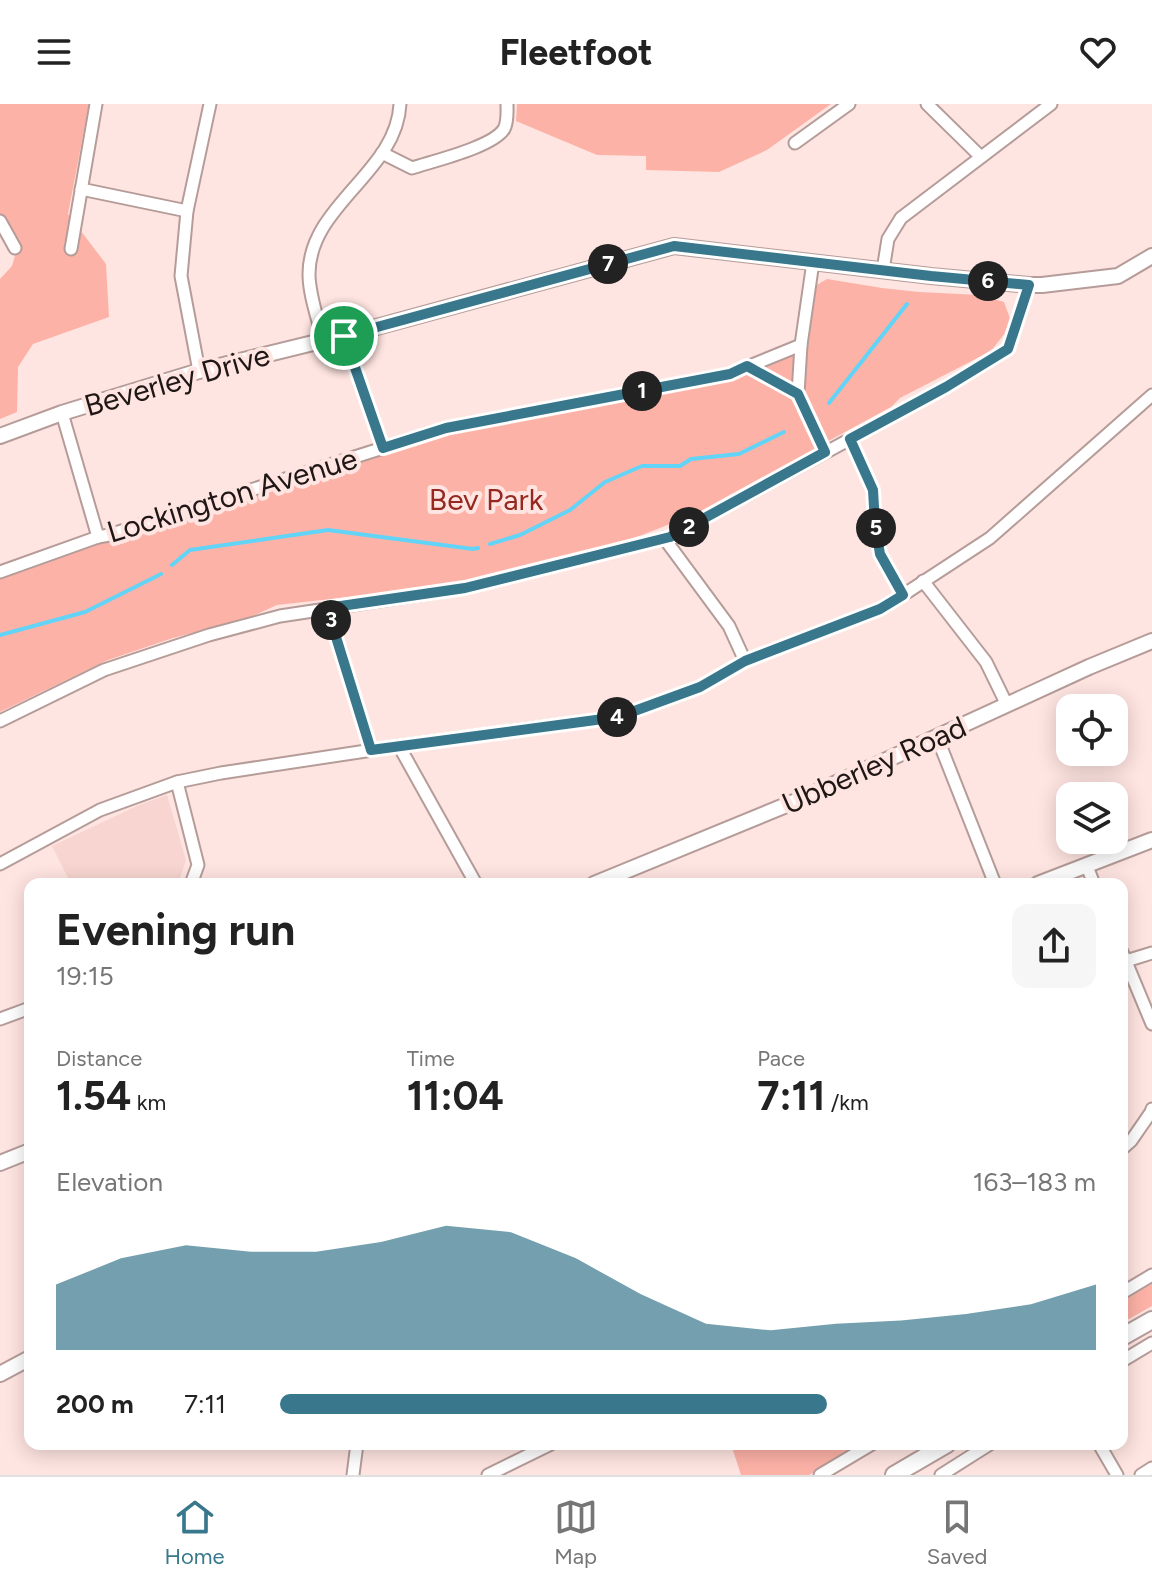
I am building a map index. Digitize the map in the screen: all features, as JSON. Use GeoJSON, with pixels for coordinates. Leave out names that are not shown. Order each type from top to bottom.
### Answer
{"type":"FeatureCollection","features":[{"type":"Feature","properties":{"kind":"main road"},"geometry":{"type":"LineString","coordinates":[[1128,1334],[1152,1320]]}},
{"type":"Feature","properties":{"kind":"main road"},"geometry":{"type":"LineString","coordinates":[[894,1475],[937,1450]]}},
{"type":"Feature","properties":{"kind":"street"},"geometry":{"type":"LineString","coordinates":[[71,249],[96,104]]}},
{"type":"Feature","properties":{"kind":"street"},"geometry":{"type":"LineString","coordinates":[[199,371],[181,276],[187,211],[210,104]]}},
{"type":"Feature","properties":{"kind":"street"},"geometry":{"type":"LineString","coordinates":[[323,340],[309,276],[319,235],[382,153],[399,118],[400,104]]}},
{"type":"Feature","properties":{"kind":"street"},"geometry":{"type":"LineString","coordinates":[[382,153],[412,168],[494,140],[505,127],[507,104]]}},
{"type":"Feature","properties":{"kind":"street"},"geometry":{"type":"LineString","coordinates":[[795,143],[849,104]]}},
{"type":"Feature","properties":{"kind":"street"},"geometry":{"type":"LineString","coordinates":[[927,104],[981,157]]}},
{"type":"Feature","properties":{"kind":"street"},"geometry":{"type":"LineString","coordinates":[[883,270],[888,239],[896,224],[1051,104]]}},
{"type":"Feature","properties":{"kind":"street"},"geometry":{"type":"LineString","coordinates":[[81,189],[187,211]]}},
{"type":"Feature","properties":{"kind":"street"},"geometry":{"type":"LineString","coordinates":[[0,221],[15,248]]}},
{"type":"Feature","properties":{"kind":"street","name":"Beverley Drive"},"geometry":{"type":"LineString","coordinates":[[0,436],[62,413],[199,371],[344,336],[674,246],[1029,285],[1118,276],[1152,256]]}},
{"type":"Feature","properties":{"kind":"street"},"geometry":{"type":"LineString","coordinates":[[813,262],[801,345],[798,394],[825,452]]}},
{"type":"Feature","properties":{"kind":"street"},"geometry":{"type":"LineString","coordinates":[[0,721],[104,670],[209,635],[280,616],[465,588],[670,537],[946,387],[1008,349],[1029,285]]}},
{"type":"Feature","properties":{"kind":"street"},"geometry":{"type":"LineString","coordinates":[[344,336],[383,448]]}},
{"type":"Feature","properties":{"kind":"street","name":"Lockington Avenue"},"geometry":{"type":"LineString","coordinates":[[0,572],[98,537],[446,428],[730,374],[801,345]]}},
{"type":"Feature","properties":{"kind":"street"},"geometry":{"type":"LineString","coordinates":[[747,366],[798,394]]}},
{"type":"Feature","properties":{"kind":"street"},"geometry":{"type":"LineString","coordinates":[[0,864],[100,810],[177,782],[371,750],[618,717],[700,687],[745,661],[880,609],[903,595],[990,538],[1152,395]]}},
{"type":"Feature","properties":{"kind":"street"},"geometry":{"type":"LineString","coordinates":[[62,413],[98,537]]}},
{"type":"Feature","properties":{"kind":"street"},"geometry":{"type":"LineString","coordinates":[[850,439],[873,490],[880,554],[903,595]]}},
{"type":"Feature","properties":{"kind":"street"},"geometry":{"type":"LineString","coordinates":[[664,538],[729,626],[745,661]]}},
{"type":"Feature","properties":{"kind":"street"},"geometry":{"type":"LineString","coordinates":[[923,581],[986,662],[1007,705]]}},
{"type":"Feature","properties":{"kind":"street"},"geometry":{"type":"LineString","coordinates":[[327,608],[371,750]]}},
{"type":"Feature","properties":{"kind":"street","name":"Ubberley Road"},"geometry":{"type":"LineString","coordinates":[[609,878],[806,797],[1152,641]]}},
{"type":"Feature","properties":{"kind":"street"},"geometry":{"type":"LineString","coordinates":[[937,737],[993,878]]}},
{"type":"Feature","properties":{"kind":"street"},"geometry":{"type":"LineString","coordinates":[[399,746],[473,878]]}},
{"type":"Feature","properties":{"kind":"street"},"geometry":{"type":"LineString","coordinates":[[177,782],[198,865],[193,878]]}},
{"type":"Feature","properties":{"kind":"street"},"geometry":{"type":"LineString","coordinates":[[1052,878],[1152,840]]}},
{"type":"Feature","properties":{"kind":"street"},"geometry":{"type":"LineString","coordinates":[[1086,864],[1092,878]]}},
{"type":"Feature","properties":{"kind":"street"},"geometry":{"type":"LineString","coordinates":[[1128,956],[1152,953]]}},
{"type":"Feature","properties":{"kind":"street"},"geometry":{"type":"LineString","coordinates":[[1128,966],[1152,1024]]}},
{"type":"Feature","properties":{"kind":"street"},"geometry":{"type":"LineString","coordinates":[[0,1019],[24,1010]]}},
{"type":"Feature","properties":{"kind":"street"},"geometry":{"type":"LineString","coordinates":[[1128,1144],[1152,1109]]}},
{"type":"Feature","properties":{"kind":"street"},"geometry":{"type":"LineString","coordinates":[[0,1163],[24,1153]]}},
{"type":"Feature","properties":{"kind":"street"},"geometry":{"type":"LineString","coordinates":[[1128,1289],[1152,1275]]}},
{"type":"Feature","properties":{"kind":"street"},"geometry":{"type":"LineString","coordinates":[[1128,1357],[1152,1343]]}},
{"type":"Feature","properties":{"kind":"street"},"geometry":{"type":"LineString","coordinates":[[0,1374],[24,1361]]}},
{"type":"Feature","properties":{"kind":"street"},"geometry":{"type":"LineString","coordinates":[[353,1475],[356,1450]]}},
{"type":"Feature","properties":{"kind":"street"},"geometry":{"type":"LineString","coordinates":[[488,1475],[539,1450]]}},
{"type":"Feature","properties":{"kind":"street"},"geometry":{"type":"LineString","coordinates":[[820,1475],[862,1450]]}},
{"type":"Feature","properties":{"kind":"street"},"geometry":{"type":"LineString","coordinates":[[941,1475],[981,1450]]}},
{"type":"Feature","properties":{"kind":"street"},"geometry":{"type":"LineString","coordinates":[[1102,1450],[1117,1475]]}},
{"type":"Feature","properties":{"kind":"street"},"geometry":{"type":"LineString","coordinates":[[1141,1475],[1152,1468]]}},
{"type":"Feature","properties":{"kind":"shaded area"},"geometry":{"type":"Polygon","coordinates":[[[167,795],[186,860],[180,878],[68,878],[52,846],[167,795]]]}},
{"type":"Feature","properties":{"kind":"green space"},"geometry":{"type":"Polygon","coordinates":[[[0,104],[89,104],[68,214],[106,264],[109,317],[33,344],[18,367],[17,412],[0,419],[0,279],[12,266],[17,249],[0,216],[0,104]]]}},
{"type":"Feature","properties":{"kind":"green space"},"geometry":{"type":"Polygon","coordinates":[[[517,104],[831,104],[767,150],[719,172],[646,170],[646,156],[597,155],[516,121],[517,104]]]}},
{"type":"Feature","properties":{"kind":"green space","name":"Bev Park"},"geometry":{"type":"Polygon","coordinates":[[[827,279],[919,292],[980,295],[1004,302],[1012,324],[991,351],[900,398],[891,407],[821,445],[801,460],[703,511],[642,535],[568,558],[439,587],[277,605],[246,619],[173,638],[108,660],[0,712],[0,579],[111,539],[410,443],[473,426],[748,375],[808,349],[815,286],[827,279]]]}},
{"type":"Feature","properties":{"kind":"green space"},"geometry":{"type":"Polygon","coordinates":[[[1152,1283],[1152,1306],[1129,1319],[1128,1298],[1152,1283]]]}},
{"type":"Feature","properties":{"kind":"green space"},"geometry":{"type":"Polygon","coordinates":[[[733,1450],[851,1450],[809,1475],[741,1475],[733,1450]]]}},
{"type":"Feature","properties":{"kind":"waterway"},"geometry":{"type":"LineString","coordinates":[[829,403],[907,304]]}},
{"type":"Feature","properties":{"kind":"waterway"},"geometry":{"type":"LineString","coordinates":[[490,544],[520,535],[570,510],[605,482],[642,466],[680,466],[691,459],[739,454],[784,432]]}},
{"type":"Feature","properties":{"kind":"waterway"},"geometry":{"type":"LineString","coordinates":[[172,565],[190,550],[328,530],[478,548]]}},
{"type":"Feature","properties":{"kind":"waterway"},"geometry":{"type":"LineString","coordinates":[[0,635],[85,612],[161,574]]}},
{"type":"Feature","properties":{"kind":"route"},"geometry":{"type":"LineString","coordinates":[[674,246],[1029,285],[1008,349],[850,439],[873,490],[880,554],[903,595],[880,609],[745,661],[700,687],[618,717],[371,750],[327,608],[465,588],[670,537],[825,452],[798,394],[747,366],[730,374],[446,428],[383,448],[344,336],[674,246]]}}]}
